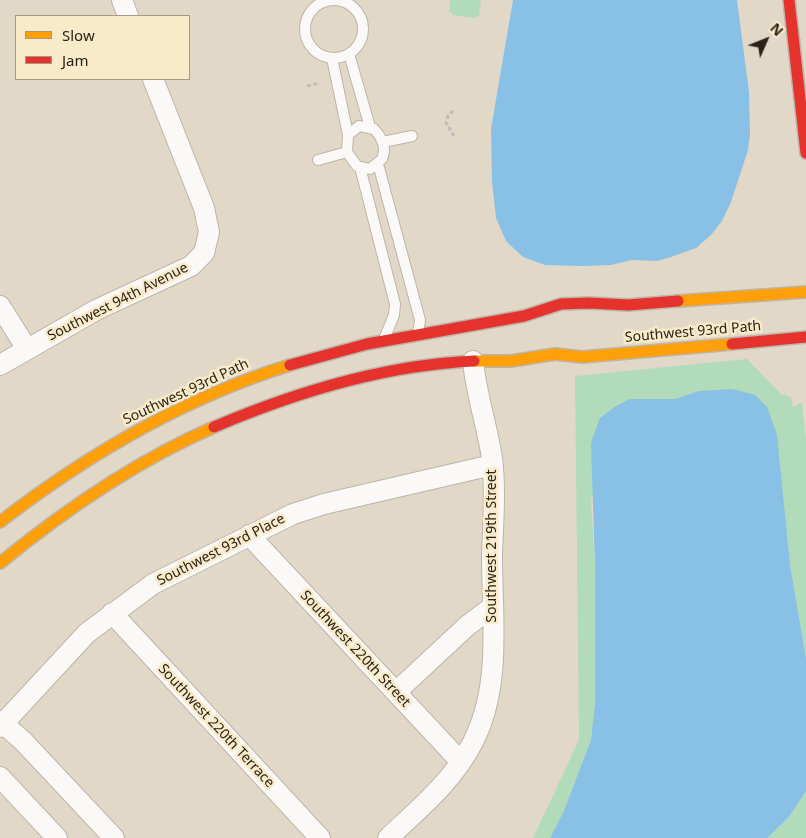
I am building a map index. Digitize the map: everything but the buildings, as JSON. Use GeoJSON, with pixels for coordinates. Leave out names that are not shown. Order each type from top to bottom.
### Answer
{"type":"FeatureCollection","features":[{"type":"Feature","properties":{"kind":"street"},"geometry":{"type":"LineString","coordinates":[[122,0],[128,15]]}},
{"type":"Feature","properties":{"kind":"street"},"geometry":{"type":"LineString","coordinates":[[789,0],[800,85],[806,153]]}},
{"type":"Feature","properties":{"kind":"street","name":"Southwest 94th Avenue"},"geometry":{"type":"LineString","coordinates":[[0,365],[96,310],[191,266],[198,261],[206,248],[209,232],[201,198],[153,80]]}},
{"type":"Feature","properties":{"kind":"street","name":"Southwest 93rd Path"},"geometry":{"type":"LineString","coordinates":[[0,522],[43,489],[93,455],[174,411],[277,369],[383,341],[417,340],[524,316],[537,308],[600,302],[628,305],[806,292]]}},
{"type":"Feature","properties":{"kind":"street","name":"Southwest 93rd Path"},"geometry":{"type":"LineString","coordinates":[[584,315],[600,314],[628,305]]}},
{"type":"Feature","properties":{"kind":"street"},"geometry":{"type":"LineString","coordinates":[[0,306],[26,349]]}},
{"type":"Feature","properties":{"kind":"street","name":"Southwest 93rd Path"},"geometry":{"type":"LineString","coordinates":[[524,316],[537,320],[559,318]]}},
{"type":"Feature","properties":{"kind":"street","name":"Southwest 93rd Path"},"geometry":{"type":"LineString","coordinates":[[0,563],[78,504],[156,456],[211,429],[267,406],[369,376],[423,366],[473,361],[511,361],[528,367],[548,366],[570,364],[582,357],[806,337]]}},
{"type":"Feature","properties":{"kind":"street"},"geometry":{"type":"LineString","coordinates":[[369,376],[385,360]]}},
{"type":"Feature","properties":{"kind":"street","name":"Southwest 219th Street"},"geometry":{"type":"LineString","coordinates":[[388,838],[439,790],[461,762],[478,731],[487,705],[492,678],[492,465],[476,388],[473,361]]}},
{"type":"Feature","properties":{"kind":"street","name":"Southwest 93rd Place"},"geometry":{"type":"LineString","coordinates":[[1,724],[76,643],[112,613],[153,584],[249,534],[293,514],[324,504],[492,465]]}},
{"type":"Feature","properties":{"kind":"street","name":"Southwest 220th Street"},"geometry":{"type":"LineString","coordinates":[[249,534],[461,762]]}},
{"type":"Feature","properties":{"kind":"street"},"geometry":{"type":"LineString","coordinates":[[396,692],[467,626],[492,607]]}},
{"type":"Feature","properties":{"kind":"street","name":"Southwest 220th Terrace"},"geometry":{"type":"LineString","coordinates":[[112,613],[320,838]]}},
{"type":"Feature","properties":{"kind":"street"},"geometry":{"type":"LineString","coordinates":[[1,724],[23,741],[114,838]]}},
{"type":"Feature","properties":{"kind":"street"},"geometry":{"type":"LineString","coordinates":[[0,777],[57,838]]}},
{"type":"Feature","properties":{"kind":"lane"},"geometry":{"type":"LineString","coordinates":[[331,0],[350,5],[362,20],[361,39],[357,48],[349,54],[332,58],[315,51],[306,35],[305,26],[314,8],[331,0]]}},
{"type":"Feature","properties":{"kind":"lane"},"geometry":{"type":"LineString","coordinates":[[349,54],[370,127]]}},
{"type":"Feature","properties":{"kind":"lane"},"geometry":{"type":"LineString","coordinates":[[332,58],[348,135],[347,152],[349,158],[360,167],[370,168],[378,164],[385,153],[383,142],[378,133],[370,127],[359,126],[348,135]]}},
{"type":"Feature","properties":{"kind":"lane"},"geometry":{"type":"LineString","coordinates":[[383,142],[412,136]]}},
{"type":"Feature","properties":{"kind":"lane"},"geometry":{"type":"LineString","coordinates":[[318,160],[347,152]]}},
{"type":"Feature","properties":{"kind":"lane"},"geometry":{"type":"LineString","coordinates":[[378,164],[420,320],[417,340]]}},
{"type":"Feature","properties":{"kind":"lane"},"geometry":{"type":"LineString","coordinates":[[360,167],[395,304],[394,315],[383,341]]}},
{"type":"Feature","properties":{"kind":"path"},"geometry":{"type":"LineString","coordinates":[[306,86],[320,83]]}},
{"type":"Feature","properties":{"kind":"path"},"geometry":{"type":"LineString","coordinates":[[454,110],[448,116],[446,123],[454,136]]}},
{"type":"Feature","properties":{"kind":"green space"},"geometry":{"type":"Polygon","coordinates":[[[450,0],[481,0],[479,16],[474,18],[453,15],[449,11],[450,0]]]}},
{"type":"Feature","properties":{"kind":"green space"},"geometry":{"type":"Polygon","coordinates":[[[747,359],[781,394],[791,397],[793,407],[802,402],[806,441],[806,658],[790,565],[699,391],[675,399],[630,399],[591,500],[595,567],[595,702],[591,740],[563,813],[550,838],[533,838],[579,740],[575,376],[747,359]]]}},
{"type":"Feature","properties":{"kind":"green space"},"geometry":{"type":"Polygon","coordinates":[[[806,791],[806,838],[767,838],[789,817],[806,791]]]}},
{"type":"Feature","properties":{"kind":"water"},"geometry":{"type":"Polygon","coordinates":[[[513,0],[737,0],[749,92],[750,134],[748,150],[731,202],[722,221],[711,235],[696,248],[657,261],[632,260],[611,265],[545,265],[523,257],[506,241],[496,218],[492,181],[491,129],[513,0]]]}},
{"type":"Feature","properties":{"kind":"water"},"geometry":{"type":"Polygon","coordinates":[[[732,389],[755,395],[767,407],[777,435],[790,565],[806,658],[806,791],[789,817],[767,838],[550,838],[563,813],[591,740],[595,702],[595,567],[591,443],[600,418],[616,406],[630,399],[675,399],[699,391],[732,389]]]}},
{"type":"Feature","properties":{"kind":"traffic: slow"},"geometry":{"type":"LineString","coordinates":[[678,301],[806,292]]}},
{"type":"Feature","properties":{"kind":"traffic: slow"},"geometry":{"type":"LineString","coordinates":[[474,361],[511,361],[555,354],[582,357],[732,344]]}},
{"type":"Feature","properties":{"kind":"traffic: slow"},"geometry":{"type":"LineString","coordinates":[[0,522],[68,473],[138,430],[212,394],[290,365]]}},
{"type":"Feature","properties":{"kind":"traffic: slow"},"geometry":{"type":"LineString","coordinates":[[0,563],[50,524],[102,488],[157,455],[214,427]]}},
{"type":"Feature","properties":{"kind":"traffic: jam"},"geometry":{"type":"LineString","coordinates":[[789,0],[806,153]]}},
{"type":"Feature","properties":{"kind":"traffic: jam"},"geometry":{"type":"LineString","coordinates":[[290,365],[367,344],[524,316],[561,304],[628,305],[678,301]]}},
{"type":"Feature","properties":{"kind":"traffic: jam"},"geometry":{"type":"LineString","coordinates":[[732,344],[806,337]]}},
{"type":"Feature","properties":{"kind":"traffic: jam"},"geometry":{"type":"LineString","coordinates":[[214,427],[277,402],[341,382],[407,368],[474,361]]}}]}
